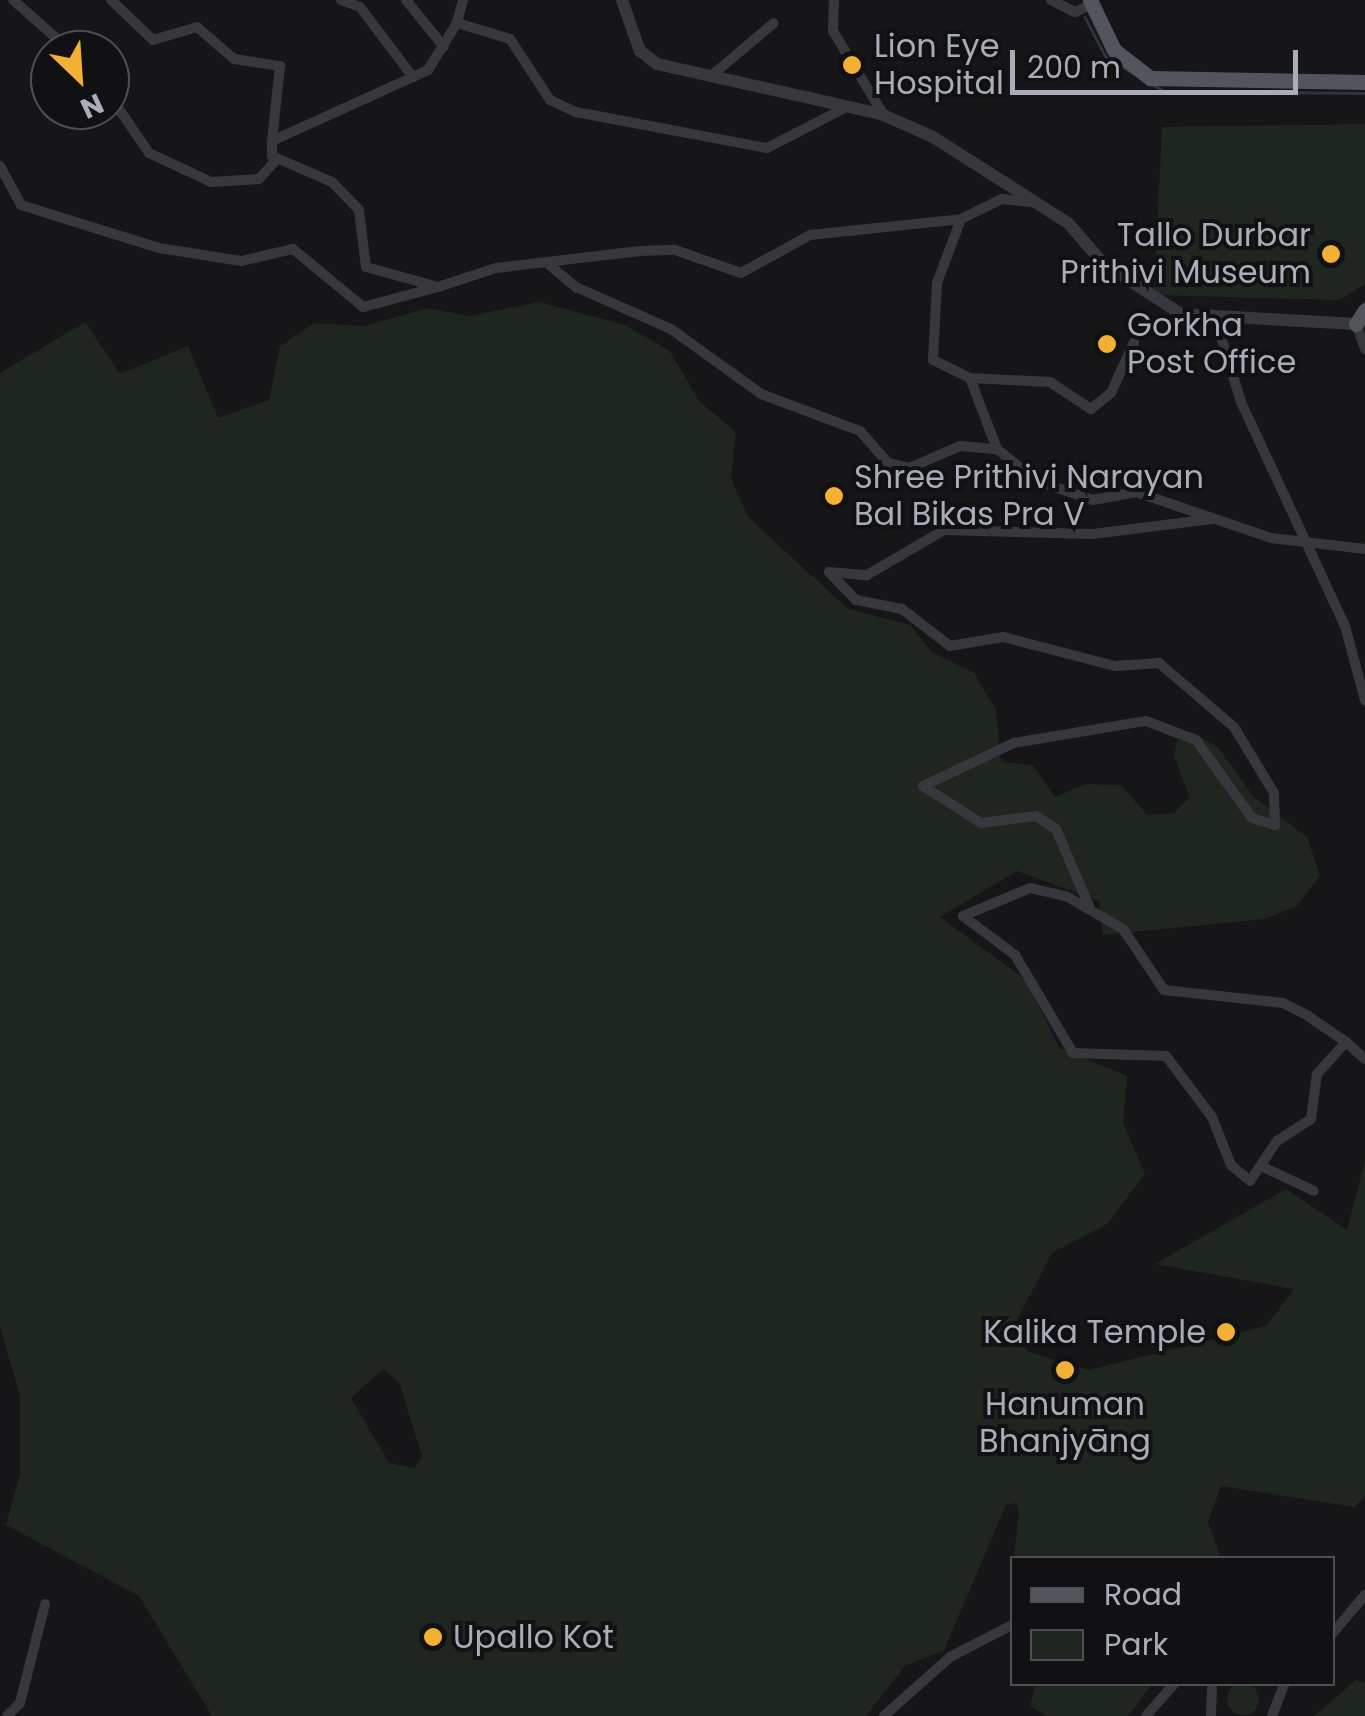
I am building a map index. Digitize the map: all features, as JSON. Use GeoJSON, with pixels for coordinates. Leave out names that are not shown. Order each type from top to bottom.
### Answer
{"type":"FeatureCollection","features":[{"type":"Feature","properties":{"kind":"main road"},"geometry":{"type":"LineString","coordinates":[[1090,2],[1114,50],[1150,78],[1365,82]]}},
{"type":"Feature","properties":{"kind":"main road"},"geometry":{"type":"LineString","coordinates":[[1356,324],[1365,310]]}},
{"type":"Feature","properties":{"kind":"street"},"geometry":{"type":"LineString","coordinates":[[12,0],[47,30]]}},
{"type":"Feature","properties":{"kind":"street"},"geometry":{"type":"LineString","coordinates":[[111,0],[153,40],[197,26],[234,59],[280,66],[272,141],[275,161],[260,178],[210,182],[149,153],[130,125]]}},
{"type":"Feature","properties":{"kind":"street"},"geometry":{"type":"LineString","coordinates":[[341,0],[360,7],[413,77]]}},
{"type":"Feature","properties":{"kind":"street"},"geometry":{"type":"LineString","coordinates":[[406,0],[444,47]]}},
{"type":"Feature","properties":{"kind":"street"},"geometry":{"type":"LineString","coordinates":[[272,141],[413,77],[444,47],[457,23],[463,0]]}},
{"type":"Feature","properties":{"kind":"street"},"geometry":{"type":"LineString","coordinates":[[622,0],[640,50],[702,78],[883,114],[978,162],[1146,292],[1181,314],[1216,320],[1356,324],[1365,350]]}},
{"type":"Feature","properties":{"kind":"street"},"geometry":{"type":"LineString","coordinates":[[834,0],[833,31],[883,114]]}},
{"type":"Feature","properties":{"kind":"street"},"geometry":{"type":"LineString","coordinates":[[1050,0],[1076,12],[1090,2]]}},
{"type":"Feature","properties":{"kind":"street"},"geometry":{"type":"LineString","coordinates":[[457,23],[510,39],[550,100],[636,128],[767,148],[843,108]]}},
{"type":"Feature","properties":{"kind":"street"},"geometry":{"type":"LineString","coordinates":[[702,78],[724,72],[774,24]]}},
{"type":"Feature","properties":{"kind":"street"},"geometry":{"type":"LineString","coordinates":[[275,161],[332,182],[359,210],[366,267],[438,287]]}},
{"type":"Feature","properties":{"kind":"street"},"geometry":{"type":"LineString","coordinates":[[0,166],[20,205],[159,248],[242,261],[293,249],[363,307],[548,264],[675,250],[741,273],[810,236],[961,219],[1002,199],[1032,202]]}},
{"type":"Feature","properties":{"kind":"street"},"geometry":{"type":"LineString","coordinates":[[961,219],[937,283],[928,350],[970,378],[1050,382],[1091,409],[1111,392],[1134,342]]}},
{"type":"Feature","properties":{"kind":"street"},"geometry":{"type":"LineString","coordinates":[[548,264],[576,287],[670,330],[761,394],[860,431],[888,462],[910,468],[960,446],[996,449]]}},
{"type":"Feature","properties":{"kind":"street"},"geometry":{"type":"LineString","coordinates":[[1216,320],[1214,338],[1301,518],[1305,546],[1345,626],[1365,700]]}},
{"type":"Feature","properties":{"kind":"street"},"geometry":{"type":"LineString","coordinates":[[970,378],[996,449],[1037,481],[1093,500],[1136,492],[1305,546],[1365,549]]}},
{"type":"Feature","properties":{"kind":"street"},"geometry":{"type":"LineString","coordinates":[[1089,906],[1056,829],[1036,816],[981,824],[923,786],[1014,742],[1146,721],[1196,740],[1252,818],[1275,824],[1274,793],[1234,727],[1159,663],[1115,666],[1003,638],[950,646],[902,608],[856,600],[829,572],[867,575],[944,530],[1094,534],[1212,519]]}},
{"type":"Feature","properties":{"kind":"street"},"geometry":{"type":"LineString","coordinates":[[1346,1042],[1317,1074],[1310,1120],[1277,1141],[1264,1167],[1250,1181],[1231,1165],[1212,1117],[1166,1056],[1093,1057],[1057,1040],[1014,955],[964,916],[1030,888],[1089,906],[1123,929],[1164,990],[1283,1003],[1346,1042],[1365,1058]]}},
{"type":"Feature","properties":{"kind":"street"},"geometry":{"type":"LineString","coordinates":[[1264,1167],[1314,1190]]}},
{"type":"Feature","properties":{"kind":"street"},"geometry":{"type":"LineString","coordinates":[[1335,1630],[1365,1595]]}},
{"type":"Feature","properties":{"kind":"street"},"geometry":{"type":"LineString","coordinates":[[7,1716],[20,1703],[44,1604]]}},
{"type":"Feature","properties":{"kind":"street"},"geometry":{"type":"LineString","coordinates":[[884,1716],[950,1657],[1010,1626]]}},
{"type":"Feature","properties":{"kind":"street"},"geometry":{"type":"LineString","coordinates":[[1146,1716],[1172,1686]]}},
{"type":"Feature","properties":{"kind":"street"},"geometry":{"type":"LineString","coordinates":[[1211,1716],[1212,1686]]}},
{"type":"Feature","properties":{"kind":"street"},"geometry":{"type":"LineString","coordinates":[[1272,1716],[1283,1686]]}},
{"type":"Feature","properties":{"kind":"green space"},"geometry":{"type":"Polygon","coordinates":[[[1365,124],[1365,284],[1339,300],[1154,295],[1162,127],[1365,124]]]}},
{"type":"Feature","properties":{"kind":"green space"},"geometry":{"type":"Polygon","coordinates":[[[539,302],[625,325],[670,351],[699,401],[736,432],[731,478],[748,517],[848,609],[910,625],[932,652],[974,673],[996,710],[1001,762],[1033,765],[1055,797],[1086,784],[1121,785],[1147,815],[1174,813],[1190,798],[1174,756],[1178,737],[1190,731],[1217,746],[1253,796],[1307,837],[1320,875],[1298,905],[1265,919],[1103,935],[1099,901],[1017,871],[940,917],[1026,980],[1059,1048],[1127,1076],[1123,1123],[1145,1174],[1107,1224],[1052,1253],[1010,1333],[1029,1352],[1088,1370],[1266,1326],[1294,1289],[1155,1264],[1286,1189],[1347,1230],[1365,1161],[1365,1495],[1355,1507],[1221,1486],[1208,1522],[1220,1556],[1014,1556],[1019,1513],[1016,1503],[1006,1505],[944,1650],[905,1666],[866,1716],[212,1716],[139,1596],[6,1525],[20,1474],[20,1396],[0,1327],[0,373],[85,322],[120,374],[188,346],[218,418],[269,400],[280,346],[314,323],[364,326],[428,308],[469,316],[539,302]],[[383,1369],[351,1398],[389,1463],[415,1468],[422,1456],[399,1382],[383,1369]]]}},
{"type":"Feature","properties":{"kind":"green space"},"geometry":{"type":"Polygon","coordinates":[[[1356,1680],[1365,1683],[1365,1716],[1314,1716],[1356,1680]]]}},
{"type":"Feature","properties":{"kind":"green space"},"geometry":{"type":"Polygon","coordinates":[[[1035,1686],[1150,1686],[1128,1716],[1046,1716],[1030,1706],[1035,1686]]]}},
{"type":"Feature","properties":{"kind":"green space"},"geometry":{"type":"Polygon","coordinates":[[[1234,1686],[1252,1686],[1258,1693],[1258,1705],[1249,1714],[1237,1714],[1228,1705],[1228,1693],[1234,1686]]]}},
{"type":"Feature","properties":{"kind":"waterway"},"geometry":{"type":"LineString","coordinates":[[1085,17],[1106,57],[1164,91],[1365,93]]}},
{"type":"Feature","properties":{"kind":"place","name":"Lion Eye Hospital"},"geometry":{"type":"Point","coordinates":[852,65]}},
{"type":"Feature","properties":{"kind":"place","name":"Tallo Durbar Prithivi Museum"},"geometry":{"type":"Point","coordinates":[1331,254]}},
{"type":"Feature","properties":{"kind":"place","name":"Gorkha Post Office"},"geometry":{"type":"Point","coordinates":[1107,344]}},
{"type":"Feature","properties":{"kind":"place","name":"Shree Prithivi Narayan Bal Bikas Pra V"},"geometry":{"type":"Point","coordinates":[834,496]}},
{"type":"Feature","properties":{"kind":"place","name":"Kalika Temple"},"geometry":{"type":"Point","coordinates":[1226,1332]}},
{"type":"Feature","properties":{"kind":"place","name":"Hanuman Bhanjyāng"},"geometry":{"type":"Point","coordinates":[1065,1370]}},
{"type":"Feature","properties":{"kind":"place","name":"Upallo Kot"},"geometry":{"type":"Point","coordinates":[433,1637]}}]}
